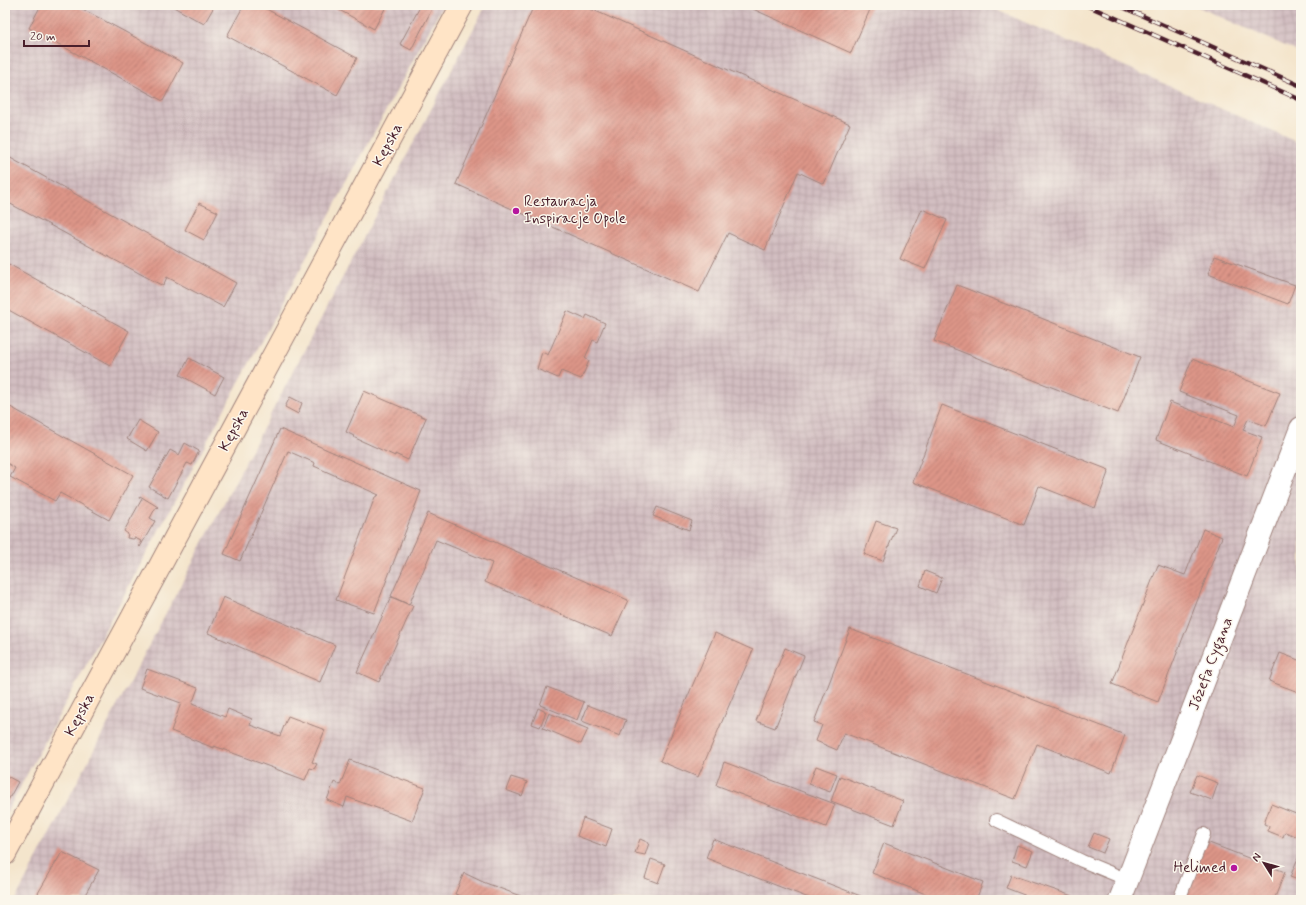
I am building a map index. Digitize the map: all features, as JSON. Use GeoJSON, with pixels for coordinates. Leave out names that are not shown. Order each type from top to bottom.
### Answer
{"type":"FeatureCollection","features":[{"type":"Feature","properties":{"kind":"street","name":"Kępska"},"geometry":{"type":"LineString","coordinates":[[5,854],[462,5]]}},
{"type":"Feature","properties":{"kind":"street","name":"Józefa Cygana"},"geometry":{"type":"LineString","coordinates":[[1124,890],[1301,428]]}},
{"type":"Feature","properties":{"kind":"lane"},"geometry":{"type":"LineString","coordinates":[[996,820],[1082,861],[1124,890]]}},
{"type":"Feature","properties":{"kind":"lane"},"geometry":{"type":"LineString","coordinates":[[1179,900],[1204,834]]}},
{"type":"Feature","properties":{"kind":"shaded area"},"geometry":{"type":"Polygon","coordinates":[[[5,5],[443,5],[5,815],[5,5]]]}},
{"type":"Feature","properties":{"kind":"shaded area"},"geometry":{"type":"Polygon","coordinates":[[[486,5],[986,5],[1301,144],[1301,900],[15,900],[486,5]]]}},
{"type":"Feature","properties":{"kind":"shaded area"},"geometry":{"type":"Polygon","coordinates":[[[1194,5],[1301,5],[1301,53],[1194,5]]]}},
{"type":"Feature","properties":{"kind":"building"},"geometry":{"type":"Polygon","coordinates":[[[41,5],[75,5],[183,63],[163,101],[29,28],[41,5]]]}},
{"type":"Feature","properties":{"kind":"building"},"geometry":{"type":"Polygon","coordinates":[[[170,5],[215,5],[204,24],[170,5]]]}},
{"type":"Feature","properties":{"kind":"building"},"geometry":{"type":"Polygon","coordinates":[[[244,5],[259,5],[357,58],[337,95],[227,36],[244,5]]]}},
{"type":"Feature","properties":{"kind":"building"},"geometry":{"type":"Polygon","coordinates":[[[330,5],[387,5],[374,29],[330,5]]]}},
{"type":"Feature","properties":{"kind":"building"},"geometry":{"type":"Polygon","coordinates":[[[421,5],[426,5],[432,9],[411,50],[400,44],[421,5]]]}},
{"type":"Feature","properties":{"kind":"building"},"geometry":{"type":"Polygon","coordinates":[[[534,5],[582,5],[850,124],[824,184],[798,172],[765,250],[728,233],[699,292],[456,184],[534,5]]]}},
{"type":"Feature","properties":{"kind":"building"},"geometry":{"type":"Polygon","coordinates":[[[744,5],[872,5],[851,53],[744,5]]]}},
{"type":"Feature","properties":{"kind":"building"},"geometry":{"type":"Polygon","coordinates":[[[5,155],[236,283],[223,307],[167,277],[163,286],[5,201],[5,155]]]}},
{"type":"Feature","properties":{"kind":"building"},"geometry":{"type":"Polygon","coordinates":[[[199,203],[218,212],[204,240],[185,230],[199,203]]]}},
{"type":"Feature","properties":{"kind":"building"},"geometry":{"type":"Polygon","coordinates":[[[922,209],[947,220],[925,269],[900,259],[922,209]]]}},
{"type":"Feature","properties":{"kind":"building"},"geometry":{"type":"Polygon","coordinates":[[[1214,256],[1295,285],[1288,304],[1208,274],[1214,256]]]}},
{"type":"Feature","properties":{"kind":"building"},"geometry":{"type":"Polygon","coordinates":[[[5,262],[129,331],[110,366],[5,308],[5,262]]]}},
{"type":"Feature","properties":{"kind":"building"},"geometry":{"type":"Polygon","coordinates":[[[957,285],[1140,357],[1118,413],[934,341],[957,285]]]}},
{"type":"Feature","properties":{"kind":"building"},"geometry":{"type":"Polygon","coordinates":[[[567,311],[585,319],[587,315],[605,323],[597,342],[593,340],[585,358],[589,361],[581,379],[561,371],[558,378],[537,369],[542,352],[548,355],[567,311]]]}},
{"type":"Feature","properties":{"kind":"building"},"geometry":{"type":"Polygon","coordinates":[[[189,358],[224,377],[215,394],[180,375],[189,358]]]}},
{"type":"Feature","properties":{"kind":"building"},"geometry":{"type":"Polygon","coordinates":[[[1192,359],[1280,393],[1266,426],[1248,419],[1243,430],[1262,437],[1247,476],[1156,440],[1170,402],[1234,427],[1239,415],[1179,392],[1192,359]]]}},
{"type":"Feature","properties":{"kind":"building"},"geometry":{"type":"Polygon","coordinates":[[[364,391],[426,418],[408,460],[395,454],[395,456],[353,437],[354,436],[346,432],[364,391]]]}},
{"type":"Feature","properties":{"kind":"building"},"geometry":{"type":"Polygon","coordinates":[[[290,397],[302,403],[298,414],[285,407],[290,397]]]}},
{"type":"Feature","properties":{"kind":"building"},"geometry":{"type":"Polygon","coordinates":[[[5,404],[133,475],[109,520],[60,493],[55,501],[10,477],[15,468],[5,462],[5,404]]]}},
{"type":"Feature","properties":{"kind":"building"},"geometry":{"type":"Polygon","coordinates":[[[942,405],[1109,470],[1095,508],[1039,486],[1024,525],[913,482],[942,405]]]}},
{"type":"Feature","properties":{"kind":"building"},"geometry":{"type":"Polygon","coordinates":[[[138,420],[158,432],[147,451],[127,439],[138,420]]]}},
{"type":"Feature","properties":{"kind":"building"},"geometry":{"type":"Polygon","coordinates":[[[280,429],[421,491],[374,613],[336,600],[375,497],[379,495],[314,466],[315,463],[288,451],[240,561],[224,554],[280,429]]]}},
{"type":"Feature","properties":{"kind":"building"},"geometry":{"type":"Polygon","coordinates":[[[185,443],[199,451],[192,465],[187,463],[168,498],[149,487],[170,450],[179,455],[185,443]]]}},
{"type":"Feature","properties":{"kind":"building"},"geometry":{"type":"Polygon","coordinates":[[[140,496],[158,507],[156,507],[150,518],[155,521],[140,547],[141,541],[135,538],[127,538],[128,534],[124,531],[142,499],[139,498],[140,496]]]}},
{"type":"Feature","properties":{"kind":"building"},"geometry":{"type":"Polygon","coordinates":[[[657,507],[692,521],[689,530],[653,516],[657,507]]]}},
{"type":"Feature","properties":{"kind":"building"},"geometry":{"type":"Polygon","coordinates":[[[428,513],[628,600],[612,636],[485,582],[492,563],[436,540],[409,605],[391,596],[428,513]]]}},
{"type":"Feature","properties":{"kind":"building"},"geometry":{"type":"Polygon","coordinates":[[[876,521],[896,528],[883,561],[864,554],[876,521]]]}},
{"type":"Feature","properties":{"kind":"building"},"geometry":{"type":"Polygon","coordinates":[[[1203,529],[1222,537],[1158,702],[1112,684],[1158,565],[1185,575],[1203,529]]]}},
{"type":"Feature","properties":{"kind":"building"},"geometry":{"type":"Polygon","coordinates":[[[925,571],[942,578],[936,593],[920,586],[925,571]]]}},
{"type":"Feature","properties":{"kind":"building"},"geometry":{"type":"Polygon","coordinates":[[[223,597],[335,645],[320,682],[208,633],[223,597]]]}},
{"type":"Feature","properties":{"kind":"building"},"geometry":{"type":"Polygon","coordinates":[[[391,597],[413,606],[379,682],[357,672],[391,597]]]}},
{"type":"Feature","properties":{"kind":"building"},"geometry":{"type":"Polygon","coordinates":[[[850,629],[1125,735],[1111,773],[1037,744],[1015,799],[844,733],[837,750],[816,741],[822,725],[814,722],[850,629]]]}},
{"type":"Feature","properties":{"kind":"building"},"geometry":{"type":"Polygon","coordinates":[[[715,633],[753,650],[698,777],[660,761],[715,633]]]}},
{"type":"Feature","properties":{"kind":"building"},"geometry":{"type":"Polygon","coordinates":[[[785,648],[804,656],[775,728],[756,721],[785,648]]]}},
{"type":"Feature","properties":{"kind":"building"},"geometry":{"type":"Polygon","coordinates":[[[1280,653],[1301,661],[1301,693],[1269,681],[1280,653]]]}},
{"type":"Feature","properties":{"kind":"building"},"geometry":{"type":"Polygon","coordinates":[[[147,669],[198,688],[192,704],[225,717],[228,709],[252,719],[250,725],[280,736],[288,716],[325,730],[312,762],[317,764],[314,769],[310,768],[305,780],[171,731],[181,703],[140,688],[147,669]]]}},
{"type":"Feature","properties":{"kind":"building"},"geometry":{"type":"Polygon","coordinates":[[[547,687],[584,702],[577,720],[540,705],[547,687]]]}},
{"type":"Feature","properties":{"kind":"building"},"geometry":{"type":"Polygon","coordinates":[[[588,705],[626,720],[620,736],[582,721],[588,705]]]}},
{"type":"Feature","properties":{"kind":"building"},"geometry":{"type":"Polygon","coordinates":[[[538,708],[546,712],[540,727],[532,724],[538,708]]]}},
{"type":"Feature","properties":{"kind":"building"},"geometry":{"type":"Polygon","coordinates":[[[549,713],[588,729],[581,744],[543,728],[549,713]]]}},
{"type":"Feature","properties":{"kind":"building"},"geometry":{"type":"Polygon","coordinates":[[[350,760],[425,788],[412,821],[347,797],[344,807],[327,800],[334,782],[340,785],[350,760]]]}},
{"type":"Feature","properties":{"kind":"building"},"geometry":{"type":"Polygon","coordinates":[[[724,762],[835,804],[826,827],[716,785],[724,762]]]}},
{"type":"Feature","properties":{"kind":"building"},"geometry":{"type":"Polygon","coordinates":[[[816,766],[837,774],[830,792],[809,784],[816,766]]]}},
{"type":"Feature","properties":{"kind":"building"},"geometry":{"type":"Polygon","coordinates":[[[5,775],[18,782],[5,806],[5,775]]]}},
{"type":"Feature","properties":{"kind":"building"},"geometry":{"type":"Polygon","coordinates":[[[1197,775],[1218,783],[1212,800],[1190,792],[1197,775]]]}},
{"type":"Feature","properties":{"kind":"building"},"geometry":{"type":"Polygon","coordinates":[[[840,776],[903,801],[894,825],[831,801],[840,776]]]}},
{"type":"Feature","properties":{"kind":"building"},"geometry":{"type":"Polygon","coordinates":[[[511,777],[527,782],[522,796],[506,790],[511,777]]]}},
{"type":"Feature","properties":{"kind":"building"},"geometry":{"type":"Polygon","coordinates":[[[1271,804],[1301,816],[1301,838],[1285,832],[1283,837],[1268,831],[1269,826],[1264,824],[1271,804]]]}},
{"type":"Feature","properties":{"kind":"building"},"geometry":{"type":"Polygon","coordinates":[[[583,818],[612,829],[606,847],[577,836],[583,818]]]}},
{"type":"Feature","properties":{"kind":"building"},"geometry":{"type":"Polygon","coordinates":[[[1094,833],[1109,839],[1103,853],[1088,847],[1094,833]]]}},
{"type":"Feature","properties":{"kind":"building"},"geometry":{"type":"Polygon","coordinates":[[[640,839],[649,843],[645,855],[635,853],[640,839]]]}},
{"type":"Feature","properties":{"kind":"building"},"geometry":{"type":"Polygon","coordinates":[[[713,839],[871,900],[814,900],[706,858],[713,839]]]}},
{"type":"Feature","properties":{"kind":"building","name":"Helimed"},"geometry":{"type":"Polygon","coordinates":[[[1204,841],[1285,872],[1274,900],[1191,900],[1183,897],[1204,841]]]}},
{"type":"Feature","properties":{"kind":"building"},"geometry":{"type":"Polygon","coordinates":[[[884,843],[983,882],[976,900],[941,900],[872,873],[884,843]]]}},
{"type":"Feature","properties":{"kind":"building"},"geometry":{"type":"Polygon","coordinates":[[[1017,845],[1033,851],[1027,866],[1012,861],[1017,845]]]}},
{"type":"Feature","properties":{"kind":"building"},"geometry":{"type":"Polygon","coordinates":[[[62,852],[99,870],[82,900],[34,900],[62,852]]]}},
{"type":"Feature","properties":{"kind":"building"},"geometry":{"type":"Polygon","coordinates":[[[1298,858],[1301,859],[1301,881],[1290,877],[1298,858]]]}},
{"type":"Feature","properties":{"kind":"building"},"geometry":{"type":"Polygon","coordinates":[[[651,859],[665,864],[658,883],[645,878],[651,859]]]}},
{"type":"Feature","properties":{"kind":"building"},"geometry":{"type":"Polygon","coordinates":[[[464,873],[483,882],[531,900],[472,900],[455,894],[464,873]]]}},
{"type":"Feature","properties":{"kind":"building"},"geometry":{"type":"Polygon","coordinates":[[[1011,875],[1084,900],[1031,900],[1032,898],[1006,888],[1011,875]]]}},
{"type":"Feature","properties":{"kind":"railway"},"geometry":{"type":"LineString","coordinates":[[1086,5],[1301,100]]}},
{"type":"Feature","properties":{"kind":"railway"},"geometry":{"type":"LineString","coordinates":[[1118,5],[1301,86]]}},
{"type":"Feature","properties":{"kind":"place","name":"Restauracja Inspiracje Opole"},"geometry":{"type":"Point","coordinates":[516,211]}},
{"type":"Feature","properties":{"kind":"place","name":"Helimed"},"geometry":{"type":"Point","coordinates":[1234,868]}}]}
